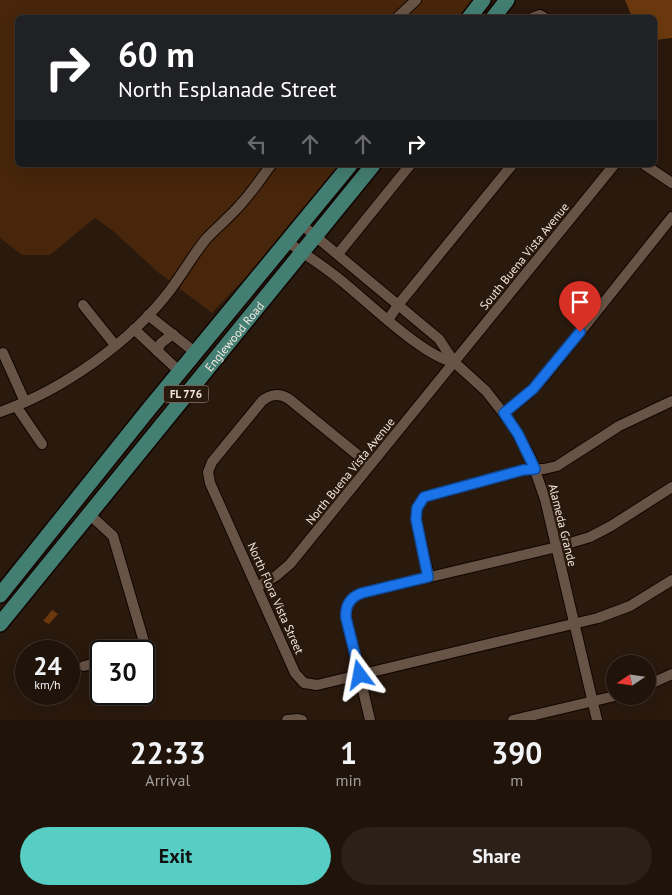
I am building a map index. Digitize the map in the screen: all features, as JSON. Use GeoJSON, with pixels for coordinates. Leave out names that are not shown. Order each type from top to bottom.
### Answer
{"type":"FeatureCollection","features":[{"type":"Feature","properties":{"kind":"main road"},"geometry":{"type":"LineString","coordinates":[[471,15],[483,0]]}},
{"type":"Feature","properties":{"kind":"main road"},"geometry":{"type":"LineString","coordinates":[[487,15],[497,0]]}},
{"type":"Feature","properties":{"kind":"main road"},"geometry":{"type":"LineString","coordinates":[[495,15],[507,0]]}},
{"type":"Feature","properties":{"kind":"main road","name":"Englewood Road"},"geometry":{"type":"LineString","coordinates":[[0,595],[348,167]]}},
{"type":"Feature","properties":{"kind":"main road","name":"Englewood Road"},"geometry":{"type":"LineString","coordinates":[[0,624],[371,167]]}},
{"type":"Feature","properties":{"kind":"main road"},"geometry":{"type":"LineString","coordinates":[[188,362],[203,373]]}},
{"type":"Feature","properties":{"kind":"street"},"geometry":{"type":"LineString","coordinates":[[399,15],[416,0]]}},
{"type":"Feature","properties":{"kind":"street"},"geometry":{"type":"LineString","coordinates":[[0,412],[20,404],[70,378],[97,360],[134,329],[170,290],[207,239],[242,204],[270,167]]}},
{"type":"Feature","properties":{"kind":"street"},"geometry":{"type":"LineString","coordinates":[[338,254],[408,167]]}},
{"type":"Feature","properties":{"kind":"street"},"geometry":{"type":"LineString","coordinates":[[388,320],[398,305],[510,167]]}},
{"type":"Feature","properties":{"kind":"street","name":"South Buena Vista Avenue"},"geometry":{"type":"LineString","coordinates":[[454,362],[612,167]]}},
{"type":"Feature","properties":{"kind":"street"},"geometry":{"type":"LineString","coordinates":[[648,167],[672,183]]}},
{"type":"Feature","properties":{"kind":"street"},"geometry":{"type":"LineString","coordinates":[[504,413],[527,395],[546,375],[672,217]]}},
{"type":"Feature","properties":{"kind":"street"},"geometry":{"type":"LineString","coordinates":[[302,225],[439,339],[454,362]]}},
{"type":"Feature","properties":{"kind":"street"},"geometry":{"type":"LineString","coordinates":[[288,242],[336,276],[403,332],[444,360],[454,362]]}},
{"type":"Feature","properties":{"kind":"street"},"geometry":{"type":"LineString","coordinates":[[83,305],[115,345]]}},
{"type":"Feature","properties":{"kind":"street"},"geometry":{"type":"LineString","coordinates":[[148,315],[173,334],[188,362]]}},
{"type":"Feature","properties":{"kind":"street"},"geometry":{"type":"LineString","coordinates":[[134,329],[157,351],[188,362]]}},
{"type":"Feature","properties":{"kind":"street"},"geometry":{"type":"LineString","coordinates":[[157,351],[161,343],[173,334]]}},
{"type":"Feature","properties":{"kind":"street"},"geometry":{"type":"LineString","coordinates":[[3,353],[20,404],[42,444]]}},
{"type":"Feature","properties":{"kind":"street","name":"Alameda Grande"},"geometry":{"type":"LineString","coordinates":[[454,362],[477,382],[504,413],[518,434],[535,469],[557,547],[597,720]]}},
{"type":"Feature","properties":{"kind":"street","name":"North Buena Vista Avenue"},"geometry":{"type":"LineString","coordinates":[[257,587],[276,576],[290,564],[454,362]]}},
{"type":"Feature","properties":{"kind":"street","name":"North Flora Vista Street"},"geometry":{"type":"LineString","coordinates":[[370,465],[281,395],[271,396],[262,401],[212,462],[208,472],[210,483],[257,587],[299,679],[304,683],[314,685],[360,675],[610,615],[630,606],[672,580]]}},
{"type":"Feature","properties":{"kind":"street"},"geometry":{"type":"LineString","coordinates":[[428,577],[416,519],[417,508],[422,499],[427,496],[526,470],[544,469],[561,464],[619,426],[672,402]]}},
{"type":"Feature","properties":{"kind":"street"},"geometry":{"type":"LineString","coordinates":[[370,720],[346,618],[346,609],[356,595],[557,547],[600,532],[672,488]]}},
{"type":"Feature","properties":{"kind":"street"},"geometry":{"type":"LineString","coordinates":[[89,514],[113,536],[143,640]]}},
{"type":"Feature","properties":{"kind":"street"},"geometry":{"type":"LineString","coordinates":[[84,666],[90,665]]}},
{"type":"Feature","properties":{"kind":"street"},"geometry":{"type":"LineString","coordinates":[[656,681],[672,674]]}},
{"type":"Feature","properties":{"kind":"street"},"geometry":{"type":"LineString","coordinates":[[513,720],[606,698]]}},
{"type":"Feature","properties":{"kind":"street"},"geometry":{"type":"LineString","coordinates":[[287,720],[302,720]]}},
{"type":"Feature","properties":{"kind":"shaded area"},"geometry":{"type":"Polygon","coordinates":[[[0,0],[477,0],[464,15],[15,15],[15,167],[342,167],[290,231],[212,313],[159,273],[113,231],[95,218],[50,255],[22,255],[0,238],[0,0]]]}},
{"type":"Feature","properties":{"kind":"shaded area"},"geometry":{"type":"Polygon","coordinates":[[[625,0],[672,0],[672,38],[657,40],[657,15],[631,15],[625,0]]]}},
{"type":"Feature","properties":{"kind":"shaded area"},"geometry":{"type":"Polygon","coordinates":[[[52,610],[58,614],[49,624],[43,621],[52,610]]]}},
{"type":"Feature","properties":{"kind":"route"},"geometry":{"type":"LineString","coordinates":[[360,675],[346,618],[346,609],[350,601],[356,595],[362,593],[428,577],[416,519],[417,508],[424,497],[523,470],[535,469],[518,434],[504,413],[533,389],[580,332]]}}]}
